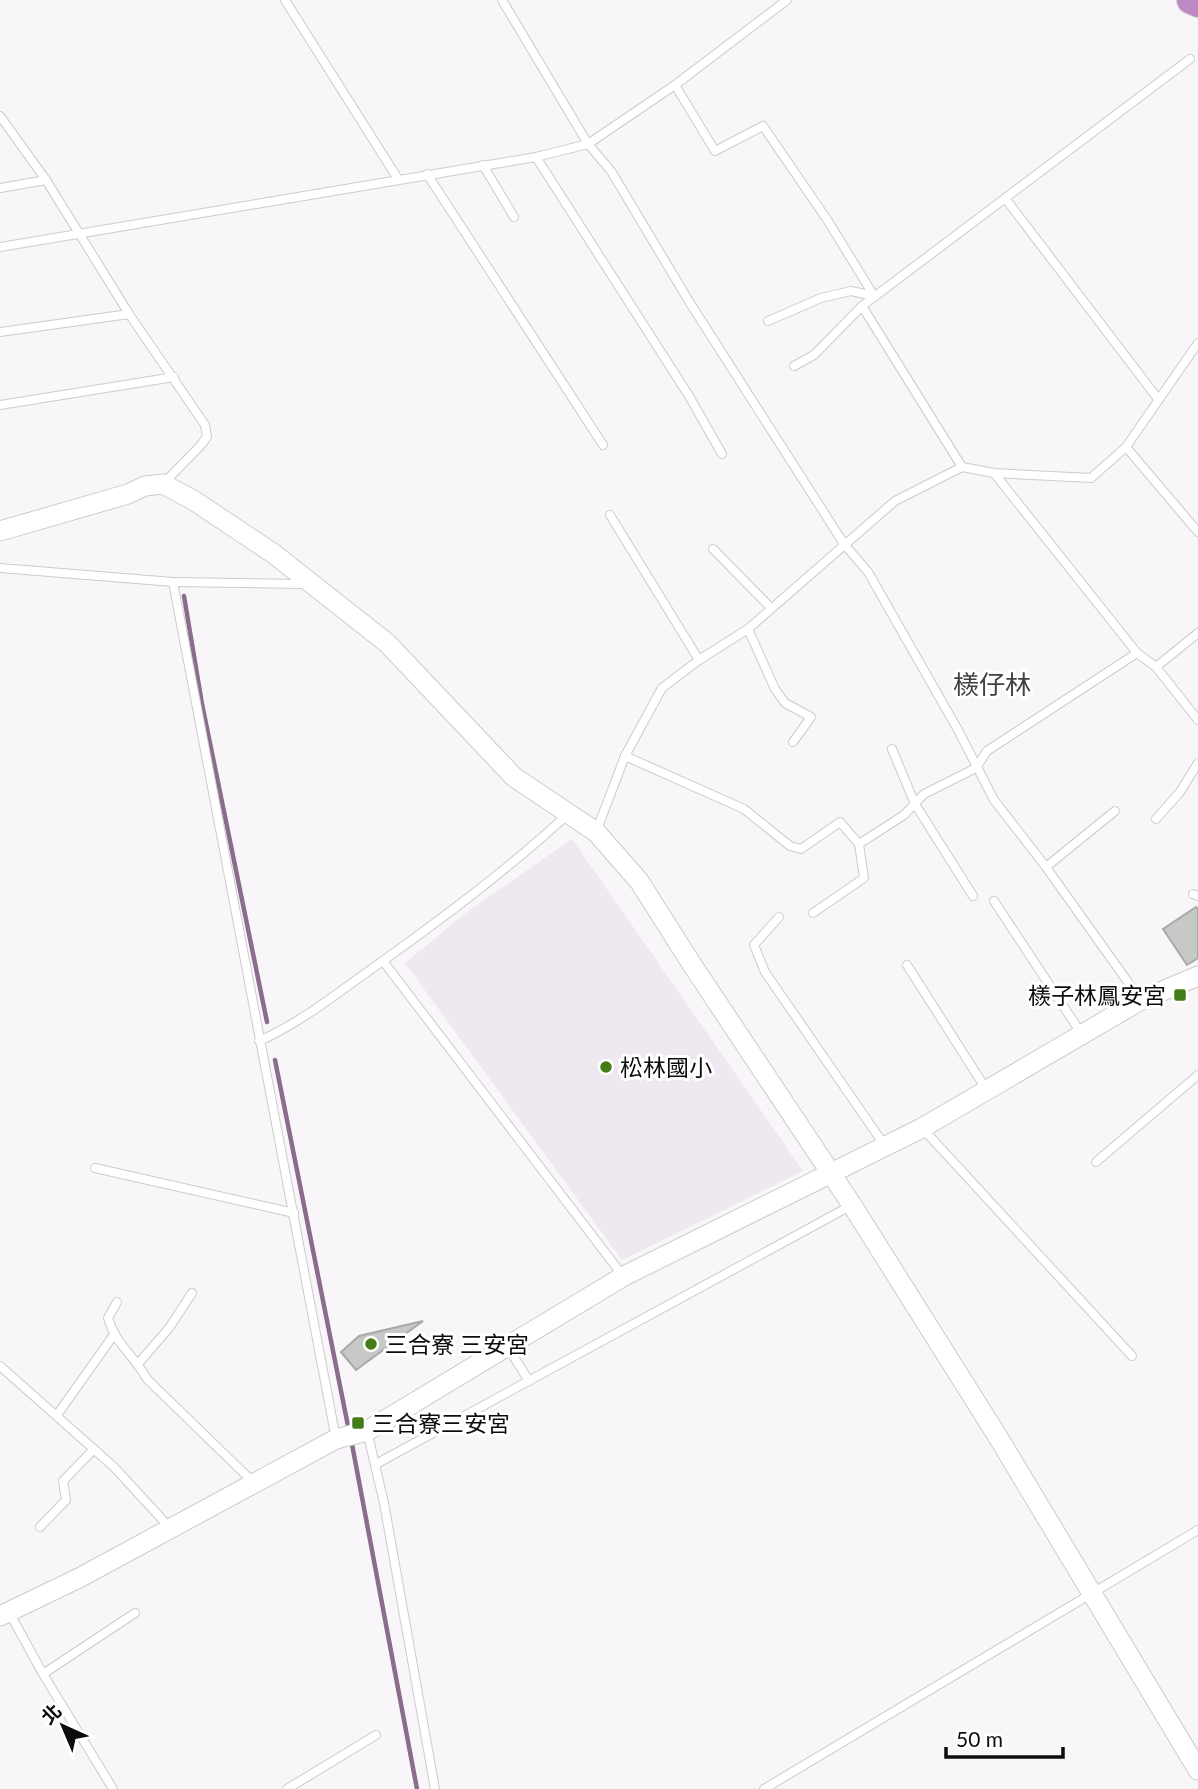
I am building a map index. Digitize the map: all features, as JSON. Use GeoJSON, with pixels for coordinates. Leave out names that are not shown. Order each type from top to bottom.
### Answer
{"type":"FeatureCollection","features":[{"type":"Feature","properties":{"kind":"highway"},"geometry":{"type":"LineString","coordinates":[[1191,0],[1198,3]]}},
{"type":"Feature","properties":{"kind":"street"},"geometry":{"type":"LineString","coordinates":[[0,531],[128,494],[145,486],[163,484],[193,500],[262,546],[398,652],[514,777],[596,832],[639,881],[831,1172],[998,1437],[1198,1770]]}},
{"type":"Feature","properties":{"kind":"street"},"geometry":{"type":"LineString","coordinates":[[4,1614],[172,1530],[336,1439],[367,1431],[624,1276],[922,1128],[1141,1000],[1198,976]]}},
{"type":"Feature","properties":{"kind":"lane"},"geometry":{"type":"LineString","coordinates":[[285,0],[398,179]]}},
{"type":"Feature","properties":{"kind":"lane"},"geometry":{"type":"LineString","coordinates":[[502,0],[588,144],[611,172],[690,303],[844,544],[868,572],[958,730],[994,800],[1046,867],[1141,1000]]}},
{"type":"Feature","properties":{"kind":"lane"},"geometry":{"type":"LineString","coordinates":[[0,247],[536,157],[588,144],[675,85],[787,0]]}},
{"type":"Feature","properties":{"kind":"lane"},"geometry":{"type":"LineString","coordinates":[[794,366],[814,355],[874,296],[1190,60]]}},
{"type":"Feature","properties":{"kind":"lane"},"geometry":{"type":"LineString","coordinates":[[675,85],[715,151],[763,126],[828,221],[874,296]]}},
{"type":"Feature","properties":{"kind":"lane"},"geometry":{"type":"LineString","coordinates":[[0,116],[3,127],[46,180],[129,314],[205,425],[207,437],[163,484]]}},
{"type":"Feature","properties":{"kind":"lane"},"geometry":{"type":"LineString","coordinates":[[536,157],[689,396],[722,454]]}},
{"type":"Feature","properties":{"kind":"lane"},"geometry":{"type":"LineString","coordinates":[[483,165],[514,217]]}},
{"type":"Feature","properties":{"kind":"lane"},"geometry":{"type":"LineString","coordinates":[[427,174],[603,445]]}},
{"type":"Feature","properties":{"kind":"lane"},"geometry":{"type":"LineString","coordinates":[[0,188],[46,180]]}},
{"type":"Feature","properties":{"kind":"lane"},"geometry":{"type":"LineString","coordinates":[[1005,198],[1158,399]]}},
{"type":"Feature","properties":{"kind":"lane"},"geometry":{"type":"LineString","coordinates":[[768,321],[821,298],[851,291],[874,296]]}},
{"type":"Feature","properties":{"kind":"lane"},"geometry":{"type":"LineString","coordinates":[[862,306],[962,467]]}},
{"type":"Feature","properties":{"kind":"lane"},"geometry":{"type":"LineString","coordinates":[[0,332],[129,314]]}},
{"type":"Feature","properties":{"kind":"lane"},"geometry":{"type":"LineString","coordinates":[[596,832],[625,756],[662,688],[699,660],[748,629],[895,501],[962,467],[994,474],[1091,478],[1126,447],[1198,343]]}},
{"type":"Feature","properties":{"kind":"lane"},"geometry":{"type":"LineString","coordinates":[[0,405],[174,377]]}},
{"type":"Feature","properties":{"kind":"lane"},"geometry":{"type":"LineString","coordinates":[[1126,447],[1198,532]]}},
{"type":"Feature","properties":{"kind":"lane"},"geometry":{"type":"LineString","coordinates":[[994,474],[1137,653],[1156,667],[1198,720]]}},
{"type":"Feature","properties":{"kind":"lane"},"geometry":{"type":"LineString","coordinates":[[610,515],[699,660]]}},
{"type":"Feature","properties":{"kind":"lane"},"geometry":{"type":"LineString","coordinates":[[713,549],[771,608]]}},
{"type":"Feature","properties":{"kind":"lane"},"geometry":{"type":"LineString","coordinates":[[0,568],[173,582],[313,584]]}},
{"type":"Feature","properties":{"kind":"lane"},"geometry":{"type":"LineString","coordinates":[[173,582],[336,1439]]}},
{"type":"Feature","properties":{"kind":"lane"},"geometry":{"type":"LineString","coordinates":[[748,629],[775,689],[785,703],[811,717],[793,742]]}},
{"type":"Feature","properties":{"kind":"lane"},"geometry":{"type":"LineString","coordinates":[[1156,667],[1198,633]]}},
{"type":"Feature","properties":{"kind":"lane"},"geometry":{"type":"LineString","coordinates":[[859,844],[904,816],[924,794],[976,768],[988,751],[1137,653]]}},
{"type":"Feature","properties":{"kind":"lane"},"geometry":{"type":"LineString","coordinates":[[892,749],[915,804],[973,896]]}},
{"type":"Feature","properties":{"kind":"lane"},"geometry":{"type":"LineString","coordinates":[[625,756],[744,809],[790,846],[800,849],[840,822],[859,844],[864,878],[813,913]]}},
{"type":"Feature","properties":{"kind":"lane"},"geometry":{"type":"LineString","coordinates":[[1156,819],[1180,792],[1198,763]]}},
{"type":"Feature","properties":{"kind":"lane"},"geometry":{"type":"LineString","coordinates":[[1046,867],[1115,811]]}},
{"type":"Feature","properties":{"kind":"lane"},"geometry":{"type":"LineString","coordinates":[[259,1041],[287,1029],[383,961],[516,862],[569,813]]}},
{"type":"Feature","properties":{"kind":"lane"},"geometry":{"type":"LineString","coordinates":[[994,901],[1082,1034]]}},
{"type":"Feature","properties":{"kind":"lane"},"geometry":{"type":"LineString","coordinates":[[779,917],[754,944],[765,972],[885,1146]]}},
{"type":"Feature","properties":{"kind":"lane"},"geometry":{"type":"LineString","coordinates":[[383,961],[624,1276]]}},
{"type":"Feature","properties":{"kind":"lane"},"geometry":{"type":"LineString","coordinates":[[907,965],[987,1092]]}},
{"type":"Feature","properties":{"kind":"lane"},"geometry":{"type":"LineString","coordinates":[[1096,1162],[1198,1075]]}},
{"type":"Feature","properties":{"kind":"lane"},"geometry":{"type":"LineString","coordinates":[[922,1128],[1132,1356]]}},
{"type":"Feature","properties":{"kind":"lane"},"geometry":{"type":"LineString","coordinates":[[95,1168],[294,1213]]}},
{"type":"Feature","properties":{"kind":"lane"},"geometry":{"type":"LineString","coordinates":[[376,1464],[852,1205]]}},
{"type":"Feature","properties":{"kind":"lane"},"geometry":{"type":"LineString","coordinates":[[138,1364],[169,1328],[192,1293]]}},
{"type":"Feature","properties":{"kind":"lane"},"geometry":{"type":"LineString","coordinates":[[117,1302],[108,1318],[114,1336],[147,1379],[255,1484]]}},
{"type":"Feature","properties":{"kind":"lane"},"geometry":{"type":"LineString","coordinates":[[57,1415],[114,1336]]}},
{"type":"Feature","properties":{"kind":"lane"},"geometry":{"type":"LineString","coordinates":[[507,1346],[529,1381]]}},
{"type":"Feature","properties":{"kind":"lane"},"geometry":{"type":"LineString","coordinates":[[0,1366],[114,1467],[172,1530]]}},
{"type":"Feature","properties":{"kind":"lane"},"geometry":{"type":"LineString","coordinates":[[367,1431],[376,1464],[435,1789]]}},
{"type":"Feature","properties":{"kind":"lane"},"geometry":{"type":"LineString","coordinates":[[40,1527],[66,1500],[63,1480],[94,1449]]}},
{"type":"Feature","properties":{"kind":"lane"},"geometry":{"type":"LineString","coordinates":[[764,1789],[1198,1530]]}},
{"type":"Feature","properties":{"kind":"lane"},"geometry":{"type":"LineString","coordinates":[[43,1674],[135,1613]]}},
{"type":"Feature","properties":{"kind":"lane"},"geometry":{"type":"LineString","coordinates":[[4,1614],[113,1789]]}},
{"type":"Feature","properties":{"kind":"lane"},"geometry":{"type":"LineString","coordinates":[[287,1789],[376,1735]]}},
{"type":"Feature","properties":{"kind":"shaded area","name":"松林國小"},"geometry":{"type":"Polygon","coordinates":[[[572,839],[803,1171],[622,1260],[405,963],[467,912],[572,839]]]}},
{"type":"Feature","properties":{"kind":"building"},"geometry":{"type":"Polygon","coordinates":[[[1196,907],[1198,958],[1187,965],[1163,929],[1196,907]]]}},
{"type":"Feature","properties":{"kind":"building","name":"三合寮 三安宮"},"geometry":{"type":"Polygon","coordinates":[[[423,1321],[356,1370],[341,1352],[359,1336],[423,1321]]]}},
{"type":"Feature","properties":{"kind":"waterway"},"geometry":{"type":"LineString","coordinates":[[184,596],[202,704],[267,1022]]}},
{"type":"Feature","properties":{"kind":"waterway"},"geometry":{"type":"LineString","coordinates":[[275,1060],[349,1431]]}},
{"type":"Feature","properties":{"kind":"waterway"},"geometry":{"type":"LineString","coordinates":[[351,1439],[417,1789]]}},
{"type":"Feature","properties":{"kind":"place","name":"檨子林鳳安宮"},"geometry":{"type":"Point","coordinates":[1180,995]}},
{"type":"Feature","properties":{"kind":"place","name":"松林國小"},"geometry":{"type":"Point","coordinates":[606,1067]}},
{"type":"Feature","properties":{"kind":"place","name":"三合寮 三安宮"},"geometry":{"type":"Point","coordinates":[371,1344]}},
{"type":"Feature","properties":{"kind":"place","name":"三合寮三安宮"},"geometry":{"type":"Point","coordinates":[358,1423]}},
{"type":"Feature","properties":{"kind":"district","name":"檨仔林"},"geometry":{"type":"Point","coordinates":[992,684]}}]}
